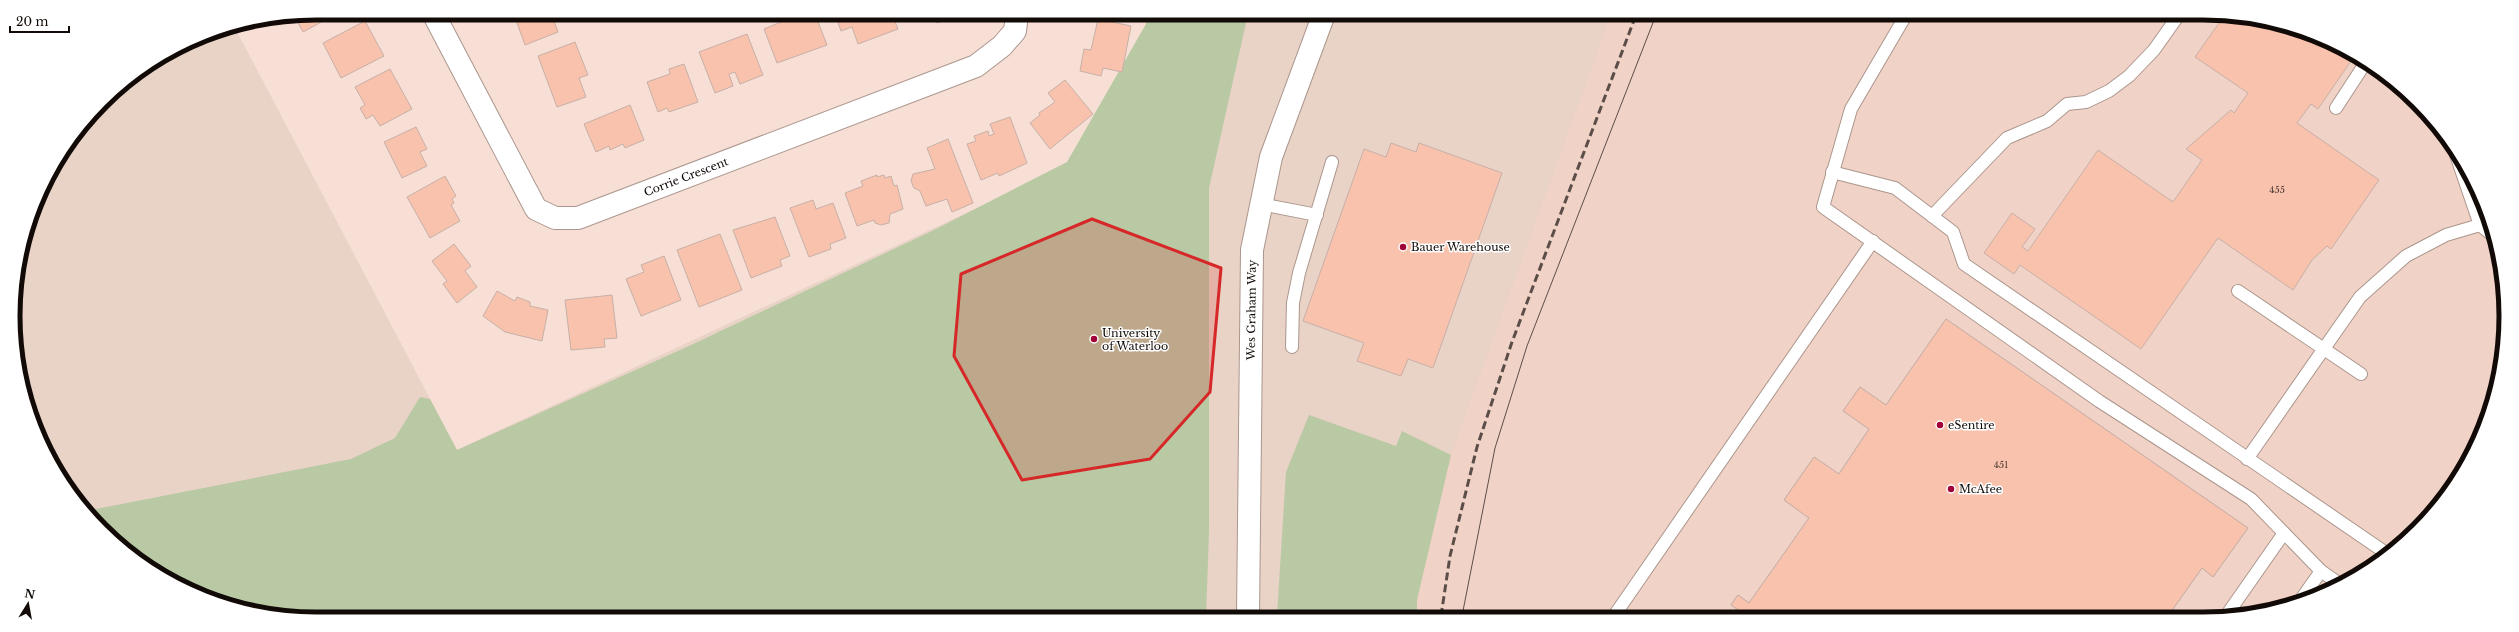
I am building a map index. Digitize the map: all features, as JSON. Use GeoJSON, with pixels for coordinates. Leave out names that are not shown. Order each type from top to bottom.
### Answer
{"type":"FeatureCollection","features":[{"type":"Feature","properties":{"kind":"street","name":"Corrie Crescent"},"geometry":{"type":"LineString","coordinates":[[437,20],[536,209],[555,218],[578,218],[976,66],[1002,46],[1015,31],[1016,20]]}},
{"type":"Feature","properties":{"kind":"street","name":"Wes Graham Way"},"geometry":{"type":"LineString","coordinates":[[1248,612],[1252,250],[1271,157],[1322,20]]}},
{"type":"Feature","properties":{"kind":"lane"},"geometry":{"type":"LineString","coordinates":[[1903,20],[1851,109],[1823,207],[2099,401],[2251,499],[2321,571],[2335,581]]}},
{"type":"Feature","properties":{"kind":"lane"},"geometry":{"type":"LineString","coordinates":[[1932,216],[2007,138],[2047,121],[2067,104],[2086,102],[2110,91],[2130,76],[2154,50],[2175,20]]}},
{"type":"Feature","properties":{"kind":"lane"},"geometry":{"type":"LineString","coordinates":[[2336,108],[2363,67]]}},
{"type":"Feature","properties":{"kind":"lane"},"geometry":{"type":"LineString","coordinates":[[1292,347],[1293,303],[1332,162]]}},
{"type":"Feature","properties":{"kind":"lane"},"geometry":{"type":"LineString","coordinates":[[1832,172],[1895,188],[1953,232],[1964,264],[2383,551]]}},
{"type":"Feature","properties":{"kind":"lane"},"geometry":{"type":"LineString","coordinates":[[2463,176],[2480,225],[2486,230]]}},
{"type":"Feature","properties":{"kind":"lane"},"geometry":{"type":"LineString","coordinates":[[1261,204],[1316,216]]}},
{"type":"Feature","properties":{"kind":"lane"},"geometry":{"type":"LineString","coordinates":[[2247,459],[2360,297],[2406,256],[2446,235],[2480,225]]}},
{"type":"Feature","properties":{"kind":"lane"},"geometry":{"type":"LineString","coordinates":[[1617,612],[1873,241]]}},
{"type":"Feature","properties":{"kind":"lane"},"geometry":{"type":"LineString","coordinates":[[2238,291],[2361,374]]}},
{"type":"Feature","properties":{"kind":"lane"},"geometry":{"type":"LineString","coordinates":[[2230,610],[2284,533]]}},
{"type":"Feature","properties":{"kind":"lane"},"geometry":{"type":"LineString","coordinates":[[2305,593],[2321,571]]}},
{"type":"Feature","properties":{"kind":"highlighted area"},"geometry":{"type":"Polygon","coordinates":[[[1092,219],[1221,268],[1210,392],[1150,459],[1022,480],[954,356],[961,274],[1092,219]]]}},
{"type":"Feature","properties":{"kind":"shaded area","name":"University of Waterloo"},"geometry":{"type":"Polygon","coordinates":[[[1196,20],[1609,20],[1451,455],[1417,600],[1417,612],[316,612],[258,606],[221,596],[185,581],[152,562],[121,539],[93,511],[81,496],[60,464],[43,429],[30,393],[21,335],[20,316],[23,277],[30,239],[36,221],[60,168],[81,136],[93,121],[121,93],[136,81],[168,60],[185,51],[237,31],[457,450],[1138,133],[1196,20]]]}},
{"type":"Feature","properties":{"kind":"shaded area"},"geometry":{"type":"Polygon","coordinates":[[[1245,20],[2203,20],[2261,26],[2298,36],[2351,60],[2383,81],[2398,93],[2426,121],[2449,152],[2468,185],[2489,239],[2496,277],[2499,316],[2498,335],[2489,393],[2468,447],[2459,464],[2438,496],[2426,511],[2398,539],[2383,551],[2351,572],[2298,596],[2280,602],[2242,609],[2203,612],[316,612],[258,606],[221,596],[168,572],[124,542],[457,450],[602,383],[705,481],[1245,20]]]}},
{"type":"Feature","properties":{"kind":"green space"},"geometry":{"type":"Polygon","coordinates":[[[1145,20],[1247,20],[1209,188],[1209,532],[1206,612],[297,611],[239,602],[185,581],[168,572],[136,551],[121,539],[92,510],[351,459],[395,438],[420,397],[430,399],[457,450],[689,346],[934,230],[1067,162],[1146,24],[1145,20]]]}},
{"type":"Feature","properties":{"kind":"green space"},"geometry":{"type":"Polygon","coordinates":[[[1309,415],[1396,446],[1402,431],[1451,455],[1417,600],[1417,612],[1277,612],[1286,472],[1309,415]]]}},
{"type":"Feature","properties":{"kind":"building"},"geometry":{"type":"Polygon","coordinates":[[[325,20],[303,32],[297,21],[325,20]]]}},
{"type":"Feature","properties":{"kind":"building"},"geometry":{"type":"Polygon","coordinates":[[[516,20],[554,20],[558,32],[525,45],[516,20]]]}},
{"type":"Feature","properties":{"kind":"building"},"geometry":{"type":"Polygon","coordinates":[[[786,20],[817,20],[827,45],[777,63],[764,29],[786,20]]]}},
{"type":"Feature","properties":{"kind":"building"},"geometry":{"type":"Polygon","coordinates":[[[837,20],[894,20],[898,29],[858,44],[852,27],[841,31],[837,20]]]}},
{"type":"Feature","properties":{"kind":"building"},"geometry":{"type":"Polygon","coordinates":[[[936,20],[945,20],[937,23],[936,20]]]}},
{"type":"Feature","properties":{"kind":"building"},"geometry":{"type":"Polygon","coordinates":[[[1098,20],[1131,26],[1122,72],[1103,68],[1101,76],[1080,71],[1084,49],[1091,50],[1098,20]]]}},
{"type":"Feature","properties":{"kind":"building"},"geometry":{"type":"Polygon","coordinates":[[[365,21],[384,56],[341,78],[323,43],[365,21]]]}},
{"type":"Feature","properties":{"kind":"building"},"geometry":{"type":"Polygon","coordinates":[[[2221,21],[2280,30],[2316,43],[2346,57],[2351,61],[2318,109],[2311,104],[2297,123],[2379,180],[2331,249],[2327,246],[2312,260],[2293,290],[2218,238],[2141,349],[2020,265],[2014,274],[1984,253],[2012,213],[2035,229],[2022,247],[2028,251],[2098,150],[2173,202],[2202,160],[2186,149],[2231,110],[2234,113],[2248,93],[2195,57],[2221,21]]]}},
{"type":"Feature","properties":{"kind":"building"},"geometry":{"type":"Polygon","coordinates":[[[747,34],[763,75],[740,84],[735,72],[729,74],[733,86],[715,93],[699,52],[747,34]]]}},
{"type":"Feature","properties":{"kind":"building"},"geometry":{"type":"Polygon","coordinates":[[[575,42],[588,75],[579,78],[586,97],[557,107],[538,56],[575,42]]]}},
{"type":"Feature","properties":{"kind":"building"},"geometry":{"type":"Polygon","coordinates":[[[684,64],[698,102],[669,112],[667,108],[658,112],[647,82],[670,74],[669,69],[684,64]]]}},
{"type":"Feature","properties":{"kind":"building"},"geometry":{"type":"Polygon","coordinates":[[[390,69],[412,109],[380,126],[373,115],[366,119],[360,108],[365,105],[355,87],[390,69]]]}},
{"type":"Feature","properties":{"kind":"building"},"geometry":{"type":"Polygon","coordinates":[[[1065,80],[1093,114],[1050,149],[1030,123],[1040,115],[1039,113],[1055,102],[1048,93],[1065,80]]]}},
{"type":"Feature","properties":{"kind":"building"},"geometry":{"type":"Polygon","coordinates":[[[630,105],[644,140],[625,148],[623,144],[610,150],[609,146],[596,152],[584,124],[630,105]]]}},
{"type":"Feature","properties":{"kind":"building"},"geometry":{"type":"Polygon","coordinates":[[[1010,117],[1027,163],[999,176],[998,173],[981,180],[967,144],[976,141],[974,136],[988,131],[989,136],[994,134],[990,124],[1010,117]]]}},
{"type":"Feature","properties":{"kind":"building"},"geometry":{"type":"Polygon","coordinates":[[[416,127],[427,149],[420,152],[427,166],[402,178],[384,142],[416,127]]]}},
{"type":"Feature","properties":{"kind":"building"},"geometry":{"type":"Polygon","coordinates":[[[948,139],[973,203],[952,212],[947,199],[926,206],[920,191],[914,188],[911,181],[913,174],[935,169],[927,148],[948,139]]]}},
{"type":"Feature","properties":{"kind":"building","name":"Bauer Warehouse"},"geometry":{"type":"Polygon","coordinates":[[[1391,143],[1416,152],[1419,143],[1502,173],[1433,368],[1408,359],[1401,376],[1357,361],[1364,343],[1303,321],[1364,149],[1386,157],[1391,143]]]}},
{"type":"Feature","properties":{"kind":"building"},"geometry":{"type":"Polygon","coordinates":[[[877,175],[877,177],[884,175],[885,178],[891,176],[894,186],[897,185],[903,209],[890,214],[889,223],[881,225],[875,223],[874,220],[857,226],[845,193],[863,186],[861,181],[877,175]]]}},
{"type":"Feature","properties":{"kind":"building"},"geometry":{"type":"Polygon","coordinates":[[[445,176],[456,196],[452,199],[454,203],[451,205],[460,221],[430,238],[407,197],[445,176]]]}},
{"type":"Feature","properties":{"kind":"building"},"geometry":{"type":"Polygon","coordinates":[[[813,200],[816,209],[833,203],[846,238],[830,244],[831,249],[809,257],[790,208],[813,200]]]}},
{"type":"Feature","properties":{"kind":"building"},"geometry":{"type":"Polygon","coordinates":[[[775,217],[790,256],[780,260],[782,266],[751,278],[733,230],[775,217]]]}},
{"type":"Feature","properties":{"kind":"building"},"geometry":{"type":"Polygon","coordinates":[[[720,234],[742,290],[699,307],[677,250],[720,234]]]}},
{"type":"Feature","properties":{"kind":"building"},"geometry":{"type":"Polygon","coordinates":[[[454,244],[471,266],[465,271],[477,287],[457,303],[443,284],[447,281],[432,261],[454,244]]]}},
{"type":"Feature","properties":{"kind":"building"},"geometry":{"type":"Polygon","coordinates":[[[664,256],[681,300],[641,316],[626,279],[644,272],[641,265],[664,256]]]}},
{"type":"Feature","properties":{"kind":"building"},"geometry":{"type":"Polygon","coordinates":[[[497,291],[515,301],[517,297],[530,302],[530,306],[548,310],[542,341],[505,332],[483,316],[497,291]]]}},
{"type":"Feature","properties":{"kind":"building"},"geometry":{"type":"Polygon","coordinates":[[[612,295],[617,338],[604,339],[605,347],[571,350],[565,300],[612,295]]]}},
{"type":"Feature","properties":{"kind":"building"},"geometry":{"type":"Polygon","coordinates":[[[1946,319],[2248,528],[2213,577],[2202,568],[2171,612],[1937,612],[1909,593],[1896,612],[1742,612],[1731,605],[1738,595],[1749,603],[1809,518],[1784,500],[1814,457],[1839,474],[1869,429],[1843,411],[1860,387],[1886,405],[1946,319]]]}},
{"type":"Feature","properties":{"kind":"building"},"geometry":{"type":"Polygon","coordinates":[[[1946,319],[2248,528],[2213,577],[2202,568],[2171,612],[1742,612],[1731,605],[1738,595],[1749,603],[1809,518],[1784,500],[1814,457],[1839,474],[1869,429],[1843,411],[1860,387],[1886,405],[1946,319]]]}},
{"type":"Feature","properties":{"kind":"tram line"},"geometry":{"type":"LineString","coordinates":[[1463,612],[1495,448],[1527,346],[1654,20]]}},
{"type":"Feature","properties":{"kind":"railway"},"geometry":{"type":"LineString","coordinates":[[1442,612],[1450,556],[1477,447],[1512,342],[1634,20]]}},
{"type":"Feature","properties":{"kind":"place","name":"Bauer Warehouse"},"geometry":{"type":"Point","coordinates":[1403,247]}},
{"type":"Feature","properties":{"kind":"place","name":"University of Waterloo"},"geometry":{"type":"Point","coordinates":[1094,339]}},
{"type":"Feature","properties":{"kind":"place","name":"eSentire"},"geometry":{"type":"Point","coordinates":[1940,425]}},
{"type":"Feature","properties":{"kind":"place","name":"McAfee"},"geometry":{"type":"Point","coordinates":[1951,489]}}]}
